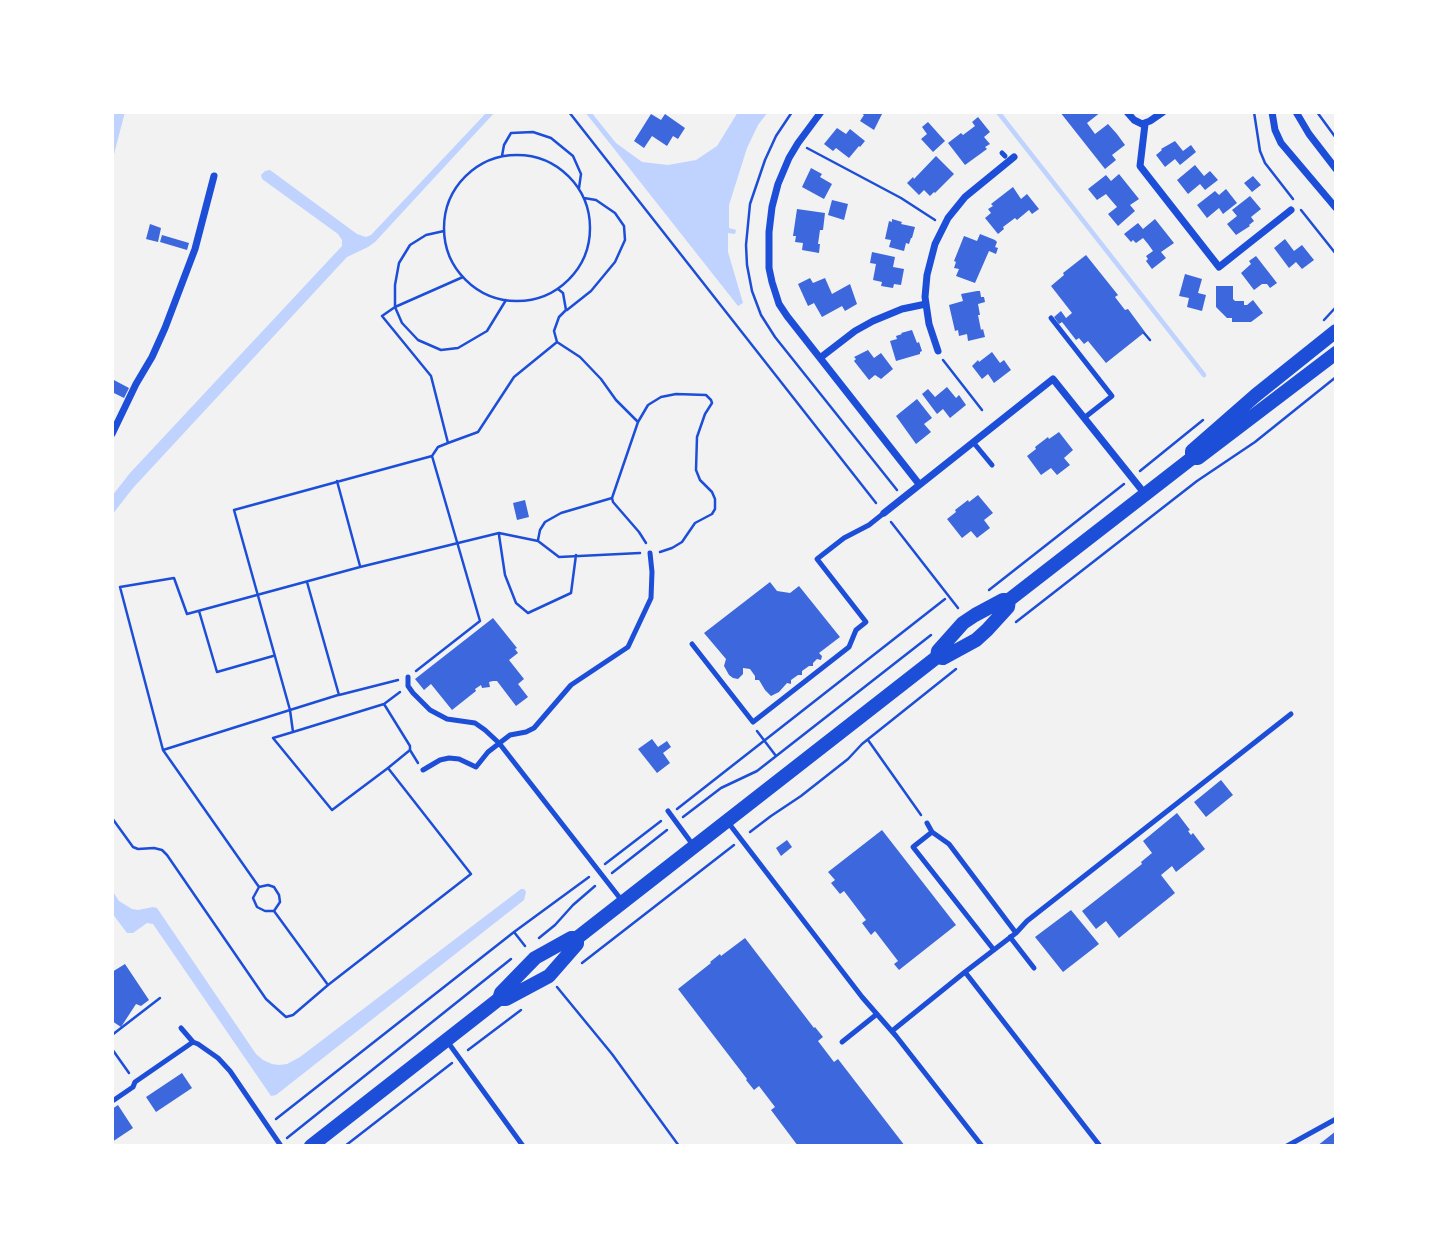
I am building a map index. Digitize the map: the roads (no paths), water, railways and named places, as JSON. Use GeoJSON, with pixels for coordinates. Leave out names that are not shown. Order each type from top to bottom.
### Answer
{"type":"FeatureCollection","features":[{"type":"Feature","properties":{"kind":"main road"},"geometry":{"type":"LineString","coordinates":[[1192,458],[1192,451],[1256,394],[1336,331]]}},
{"type":"Feature","properties":{"kind":"main road"},"geometry":{"type":"LineString","coordinates":[[311,1146],[499,999],[501,993],[534,958],[571,938],[577,938],[937,657],[938,651],[963,623],[1003,600],[1009,600],[1192,458],[1198,458],[1336,353]]}},
{"type":"Feature","properties":{"kind":"main road"},"geometry":{"type":"LineString","coordinates":[[937,657],[943,658],[979,637],[1008,607],[1009,600]]}},
{"type":"Feature","properties":{"kind":"main road"},"geometry":{"type":"LineString","coordinates":[[499,999],[506,999],[549,976],[576,944],[577,938]]}},
{"type":"Feature","properties":{"kind":"street"},"geometry":{"type":"LineString","coordinates":[[821,112],[798,143],[781,176],[772,207],[768,241],[770,275],[779,304],[796,328],[919,484]]}},
{"type":"Feature","properties":{"kind":"street"},"geometry":{"type":"LineString","coordinates":[[1127,112],[1140,124],[1162,112]]}},
{"type":"Feature","properties":{"kind":"street"},"geometry":{"type":"LineString","coordinates":[[1272,112],[1275,130],[1281,143],[1336,208]]}},
{"type":"Feature","properties":{"kind":"street"},"geometry":{"type":"LineString","coordinates":[[1296,112],[1336,169]]}},
{"type":"Feature","properties":{"kind":"street"},"geometry":{"type":"LineString","coordinates":[[1144,124],[1140,166],[1219,267],[1291,210]]}},
{"type":"Feature","properties":{"kind":"street"},"geometry":{"type":"LineString","coordinates":[[939,353],[930,328],[926,304],[926,282],[937,238],[957,205],[1014,157]]}},
{"type":"Feature","properties":{"kind":"street"},"geometry":{"type":"LineString","coordinates":[[112,434],[165,328],[195,249],[214,176]]}},
{"type":"Feature","properties":{"kind":"street"},"geometry":{"type":"LineString","coordinates":[[820,358],[855,331],[873,321],[902,309],[926,304]]}},
{"type":"Feature","properties":{"kind":"street"},"geometry":{"type":"LineString","coordinates":[[884,513],[1053,379],[1145,494]]}},
{"type":"Feature","properties":{"kind":"lane"},"geometry":{"type":"LineString","coordinates":[[1051,318],[1112,396],[1084,418]]}},
{"type":"Feature","properties":{"kind":"lane"},"geometry":{"type":"LineString","coordinates":[[973,442],[992,466]]}},
{"type":"Feature","properties":{"kind":"lane"},"geometry":{"type":"LineString","coordinates":[[692,644],[753,722],[849,646],[856,630],[866,622],[817,559],[884,513]]}},
{"type":"Feature","properties":{"kind":"lane"},"geometry":{"type":"LineString","coordinates":[[423,769],[449,758],[459,759],[476,767],[488,752],[512,734],[532,729],[571,685],[628,647],[652,598],[650,552]]}},
{"type":"Feature","properties":{"kind":"lane"},"geometry":{"type":"LineString","coordinates":[[408,677],[408,685],[421,703],[430,710],[447,719],[475,723],[499,743],[623,902]]}},
{"type":"Feature","properties":{"kind":"lane"},"geometry":{"type":"LineString","coordinates":[[892,1031],[1016,933],[1027,921],[1291,714]]}},
{"type":"Feature","properties":{"kind":"lane"},"geometry":{"type":"LineString","coordinates":[[669,813],[694,847]]}},
{"type":"Feature","properties":{"kind":"lane"},"geometry":{"type":"LineString","coordinates":[[727,821],[982,1146]]}},
{"type":"Feature","properties":{"kind":"lane"},"geometry":{"type":"LineString","coordinates":[[928,823],[932,832],[948,845],[1016,933]]}},
{"type":"Feature","properties":{"kind":"lane"},"geometry":{"type":"LineString","coordinates":[[932,832],[913,847],[994,950]]}},
{"type":"Feature","properties":{"kind":"lane"},"geometry":{"type":"LineString","coordinates":[[1010,937],[1034,968]]}},
{"type":"Feature","properties":{"kind":"lane"},"geometry":{"type":"LineString","coordinates":[[965,972],[1100,1146]]}},
{"type":"Feature","properties":{"kind":"lane"},"geometry":{"type":"LineString","coordinates":[[842,1042],[877,1014]]}},
{"type":"Feature","properties":{"kind":"lane"},"geometry":{"type":"LineString","coordinates":[[180,1028],[193,1042],[225,1064],[280,1145]]}},
{"type":"Feature","properties":{"kind":"lane"},"geometry":{"type":"LineString","coordinates":[[446,1041],[523,1146]]}},
{"type":"Feature","properties":{"kind":"lane"},"geometry":{"type":"LineString","coordinates":[[114,1100],[193,1042]]}},
{"type":"Feature","properties":{"kind":"lane"},"geometry":{"type":"LineString","coordinates":[[1287,1146],[1336,1119]]}},
{"type":"Feature","properties":{"kind":"water"},"geometry":{"type":"Polygon","coordinates":[[[112,112],[125,112],[112,162],[112,112]]]}},
{"type":"Feature","properties":{"kind":"water"},"geometry":{"type":"Polygon","coordinates":[[[487,112],[495,112],[375,242],[347,257],[133,488],[112,515],[112,496],[130,473],[342,246],[338,234],[262,179],[261,175],[270,170],[357,234],[366,237],[371,235],[487,112]]]}},
{"type":"Feature","properties":{"kind":"water"},"geometry":{"type":"Polygon","coordinates":[[[585,112],[591,112],[616,143],[642,162],[668,165],[696,160],[717,146],[738,112],[768,112],[747,148],[729,205],[729,228],[736,230],[735,234],[728,233],[728,252],[743,303],[738,306],[585,112]]]}},
{"type":"Feature","properties":{"kind":"water"},"geometry":{"type":"Polygon","coordinates":[[[521,889],[526,892],[524,900],[276,1095],[271,1096],[153,924],[147,923],[133,933],[127,933],[112,913],[112,890],[119,901],[132,909],[157,908],[256,1054],[263,1060],[279,1065],[300,1057],[521,889]]]}},
{"type":"Feature","properties":{"kind":"waterway"},"geometry":{"type":"LineString","coordinates":[[998,112],[1204,375]]}}]}
